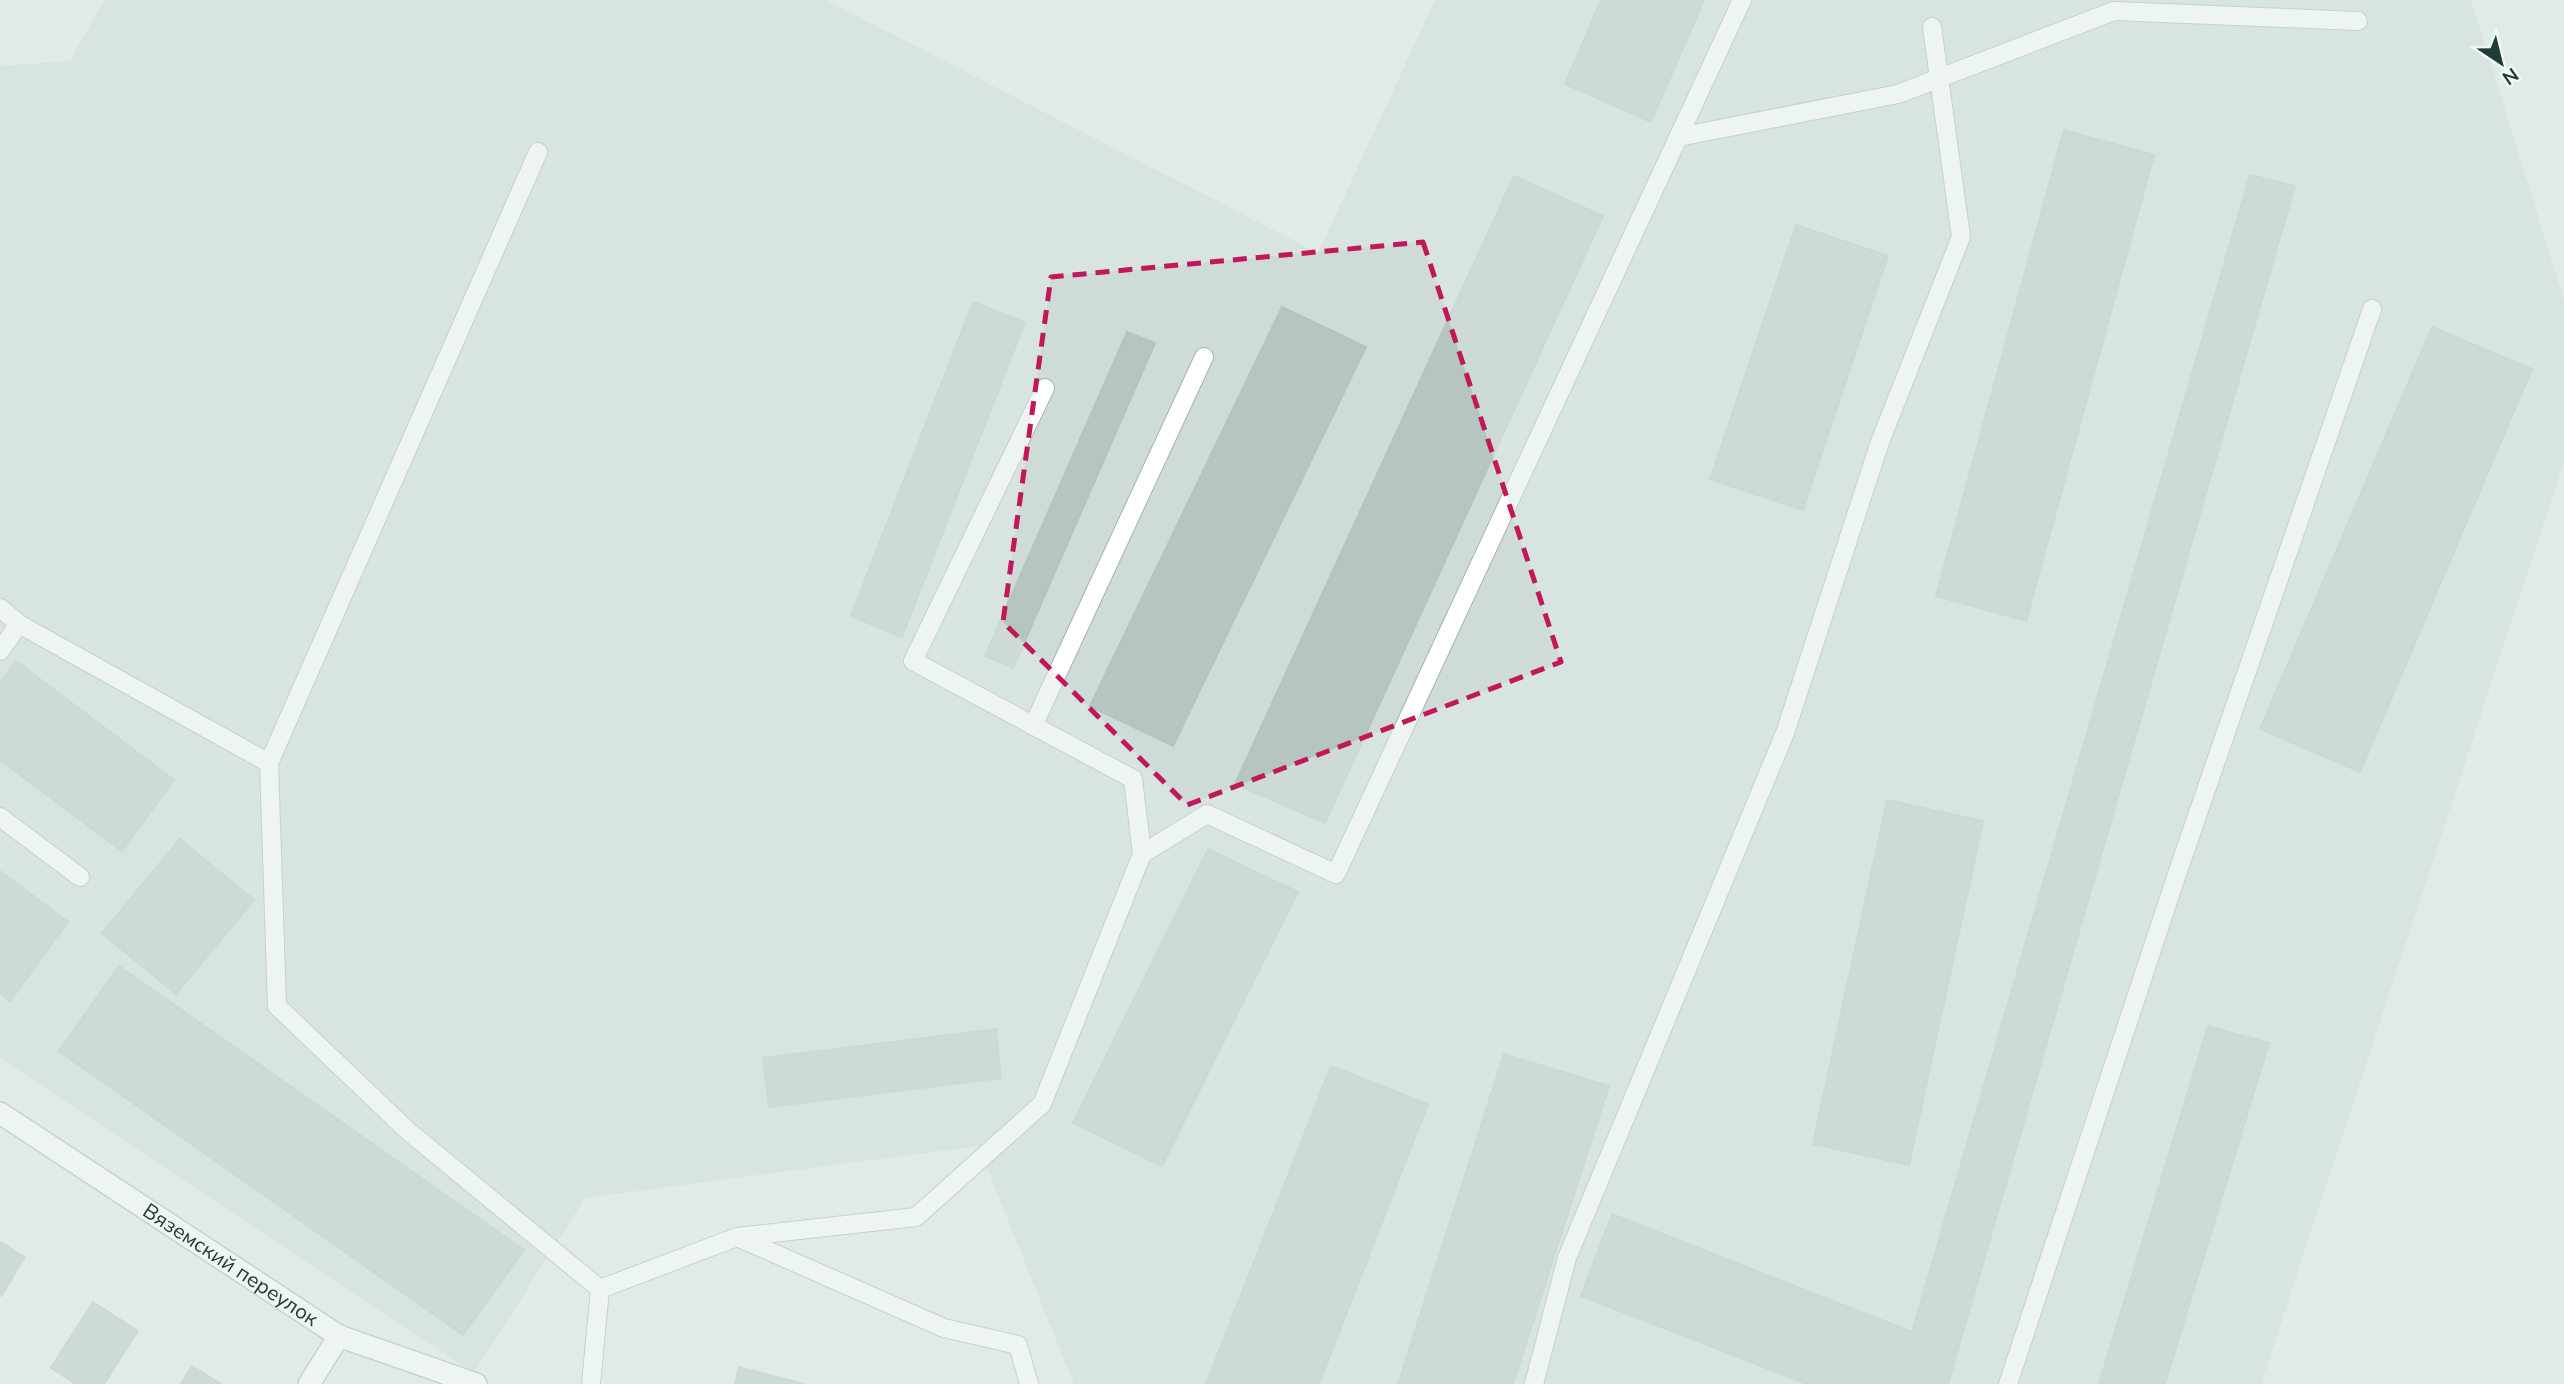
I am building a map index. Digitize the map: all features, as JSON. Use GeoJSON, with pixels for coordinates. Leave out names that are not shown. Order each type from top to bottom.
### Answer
{"type":"FeatureCollection","features":[{"type":"Feature","properties":{"kind":"street","name":"Вяземский переулок"},"geometry":{"type":"LineString","coordinates":[[0,1114],[339,1336],[477,1384]]}},
{"type":"Feature","properties":{"kind":"street"},"geometry":{"type":"LineString","coordinates":[[309,1384],[339,1336]]}},
{"type":"Feature","properties":{"kind":"lane"},"geometry":{"type":"LineString","coordinates":[[1142,854],[1207,814],[1336,874],[1742,0]]}},
{"type":"Feature","properties":{"kind":"lane"},"geometry":{"type":"LineString","coordinates":[[1679,136],[1899,94],[2114,12],[2358,21]]}},
{"type":"Feature","properties":{"kind":"lane"},"geometry":{"type":"LineString","coordinates":[[1534,1384],[1567,1258],[1785,733],[1881,442],[1961,237],[1932,27]]}},
{"type":"Feature","properties":{"kind":"lane"},"geometry":{"type":"LineString","coordinates":[[538,152],[269,763],[277,1006],[408,1132],[600,1289]]}},
{"type":"Feature","properties":{"kind":"lane"},"geometry":{"type":"LineString","coordinates":[[2008,1384],[2177,874],[2372,309]]}},
{"type":"Feature","properties":{"kind":"lane"},"geometry":{"type":"LineString","coordinates":[[1032,726],[1204,357]]}},
{"type":"Feature","properties":{"kind":"lane"},"geometry":{"type":"LineString","coordinates":[[600,1289],[737,1237],[916,1217],[1042,1104],[1142,854],[1133,779],[913,661],[1045,388]]}},
{"type":"Feature","properties":{"kind":"lane"},"geometry":{"type":"LineString","coordinates":[[0,608],[19,624],[269,763]]}},
{"type":"Feature","properties":{"kind":"lane"},"geometry":{"type":"LineString","coordinates":[[0,651],[19,624]]}},
{"type":"Feature","properties":{"kind":"lane"},"geometry":{"type":"LineString","coordinates":[[0,817],[80,877]]}},
{"type":"Feature","properties":{"kind":"lane"},"geometry":{"type":"LineString","coordinates":[[737,1237],[944,1328],[1018,1345],[1029,1384]]}},
{"type":"Feature","properties":{"kind":"lane"},"geometry":{"type":"LineString","coordinates":[[591,1384],[600,1289]]}},
{"type":"Feature","properties":{"kind":"highlighted area"},"geometry":{"type":"Polygon","coordinates":[[[1423,242],[1561,662],[1187,805],[1003,622],[1051,277],[1423,242]]]}},
{"type":"Feature","properties":{"kind":"shaded area"},"geometry":{"type":"Polygon","coordinates":[[[104,0],[826,0],[1318,253],[1435,0],[2471,0],[2564,300],[2564,462],[2261,1384],[1074,1384],[978,1146],[585,1198],[474,1373],[0,1058],[0,66],[70,61],[104,0]]]}},
{"type":"Feature","properties":{"kind":"building"},"geometry":{"type":"Polygon","coordinates":[[[1601,0],[1704,0],[1651,122],[1565,84],[1601,0]]]}},
{"type":"Feature","properties":{"kind":"building"},"geometry":{"type":"Polygon","coordinates":[[[2064,130],[2154,155],[2026,621],[1936,596],[2064,130]]]}},
{"type":"Feature","properties":{"kind":"building"},"geometry":{"type":"Polygon","coordinates":[[[2250,175],[2295,186],[1948,1384],[1807,1384],[1581,1296],[1612,1214],[1912,1332],[2250,175]]]}},
{"type":"Feature","properties":{"kind":"building"},"geometry":{"type":"Polygon","coordinates":[[[1514,176],[1603,216],[1325,823],[1235,784],[1514,176]]]}},
{"type":"Feature","properties":{"kind":"building"},"geometry":{"type":"Polygon","coordinates":[[[1796,225],[1888,256],[1803,510],[1710,479],[1796,225]]]}},
{"type":"Feature","properties":{"kind":"building"},"geometry":{"type":"Polygon","coordinates":[[[973,302],[1025,322],[902,637],[851,616],[973,302]]]}},
{"type":"Feature","properties":{"kind":"building"},"geometry":{"type":"Polygon","coordinates":[[[1282,307],[1366,347],[1173,746],[1090,706],[1282,307]]]}},
{"type":"Feature","properties":{"kind":"building"},"geometry":{"type":"Polygon","coordinates":[[[2432,327],[2532,369],[2360,772],[2260,729],[2432,327]]]}},
{"type":"Feature","properties":{"kind":"building"},"geometry":{"type":"Polygon","coordinates":[[[1127,332],[1155,343],[1013,668],[985,656],[1127,332]]]}},
{"type":"Feature","properties":{"kind":"building"},"geometry":{"type":"Polygon","coordinates":[[[16,661],[174,780],[122,851],[0,760],[0,683],[16,661]]]}},
{"type":"Feature","properties":{"kind":"building"},"geometry":{"type":"Polygon","coordinates":[[[1887,800],[1983,821],[1909,1165],[1813,1144],[1887,800]]]}},
{"type":"Feature","properties":{"kind":"building"},"geometry":{"type":"Polygon","coordinates":[[[180,839],[254,900],[176,994],[102,933],[180,839]]]}},
{"type":"Feature","properties":{"kind":"building"},"geometry":{"type":"Polygon","coordinates":[[[1208,849],[1298,892],[1162,1166],[1073,1123],[1208,849]]]}},
{"type":"Feature","properties":{"kind":"building"},"geometry":{"type":"Polygon","coordinates":[[[0,871],[68,922],[10,1001],[0,993],[0,871]]]}},
{"type":"Feature","properties":{"kind":"building"},"geometry":{"type":"Polygon","coordinates":[[[119,966],[524,1250],[463,1335],[59,1051],[119,966]]]}},
{"type":"Feature","properties":{"kind":"building"},"geometry":{"type":"Polygon","coordinates":[[[2208,1026],[2269,1043],[2165,1384],[2099,1384],[2208,1026]]]}},
{"type":"Feature","properties":{"kind":"building"},"geometry":{"type":"Polygon","coordinates":[[[996,1029],[1001,1078],[769,1107],[763,1058],[996,1029]]]}},
{"type":"Feature","properties":{"kind":"building"},"geometry":{"type":"Polygon","coordinates":[[[1504,1054],[1609,1086],[1513,1384],[1398,1384],[1504,1054]]]}},
{"type":"Feature","properties":{"kind":"building"},"geometry":{"type":"Polygon","coordinates":[[[1331,1066],[1428,1104],[1319,1384],[1206,1384],[1331,1066]]]}},
{"type":"Feature","properties":{"kind":"building"},"geometry":{"type":"Polygon","coordinates":[[[0,1242],[25,1257],[1,1296],[0,1296],[0,1242]]]}},
{"type":"Feature","properties":{"kind":"building"},"geometry":{"type":"Polygon","coordinates":[[[93,1302],[138,1331],[104,1384],[76,1384],[51,1368],[93,1302]]]}},
{"type":"Feature","properties":{"kind":"building"},"geometry":{"type":"Polygon","coordinates":[[[192,1366],[221,1384],[181,1384],[192,1366]]]}},
{"type":"Feature","properties":{"kind":"building"},"geometry":{"type":"Polygon","coordinates":[[[739,1367],[804,1384],[735,1384],[739,1367]]]}}]}
